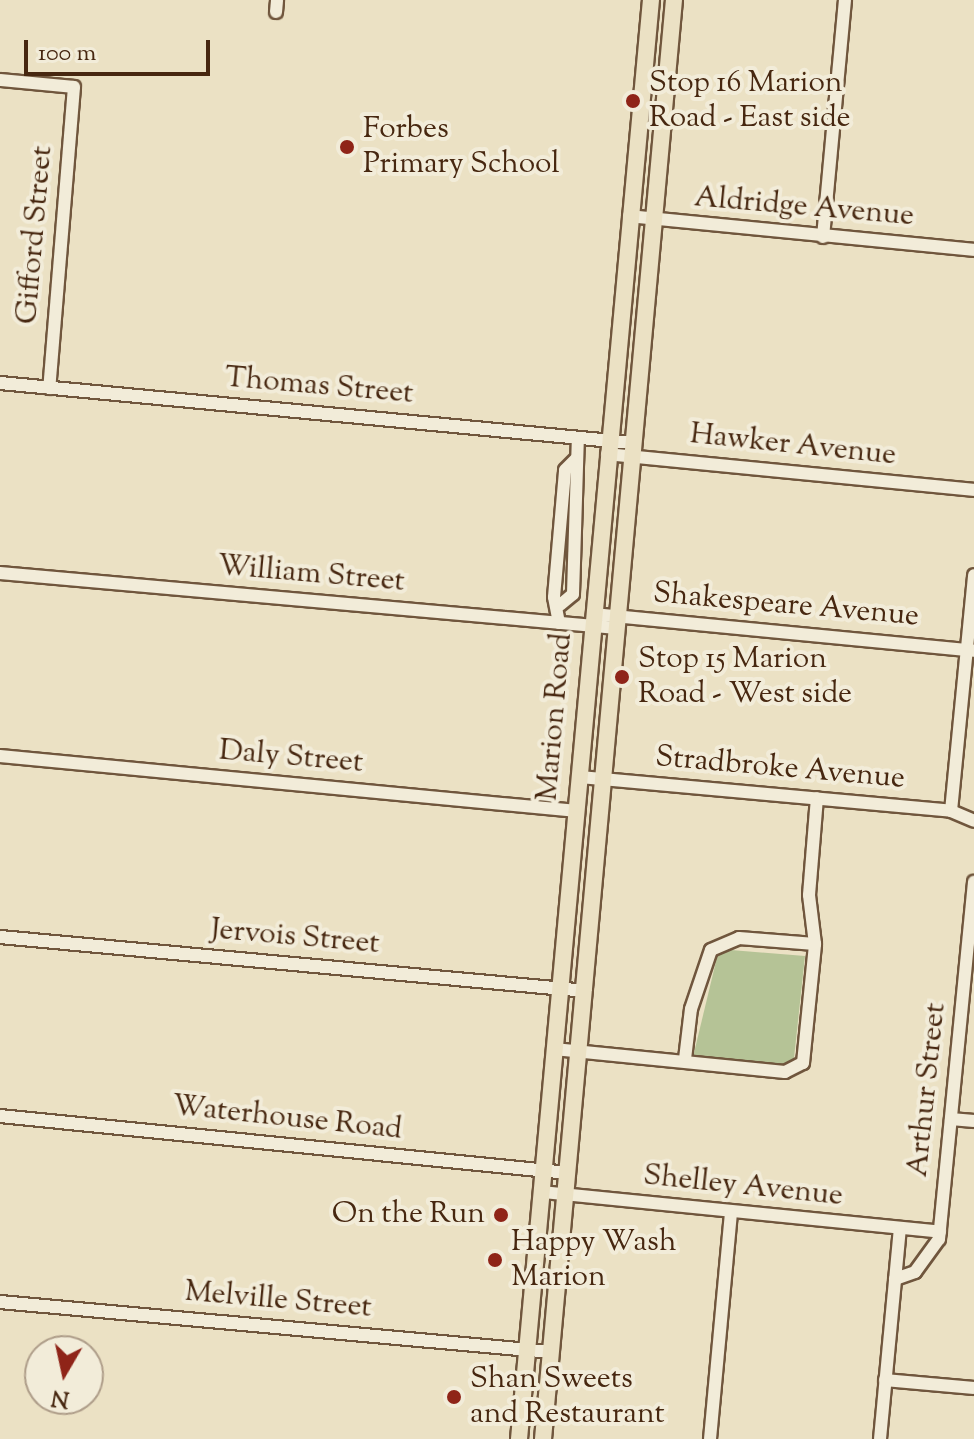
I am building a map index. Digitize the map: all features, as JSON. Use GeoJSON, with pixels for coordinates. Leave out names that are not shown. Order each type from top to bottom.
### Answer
{"type":"FeatureCollection","features":[{"type":"Feature","properties":{"kind":"main road","name":"Marion Road"},"geometry":{"type":"LineString","coordinates":[[519,1439],[607,447],[651,0]]}},
{"type":"Feature","properties":{"kind":"main road","name":"Marion Road"},"geometry":{"type":"LineString","coordinates":[[543,1439],[674,0]]}},
{"type":"Feature","properties":{"kind":"street"},"geometry":{"type":"LineString","coordinates":[[823,237],[845,0]]}},
{"type":"Feature","properties":{"kind":"street","name":"Gifford Street"},"geometry":{"type":"LineString","coordinates":[[0,80],[74,87],[49,388]]}},
{"type":"Feature","properties":{"kind":"street","name":"Aldridge Avenue"},"geometry":{"type":"LineString","coordinates":[[629,216],[974,250]]}},
{"type":"Feature","properties":{"kind":"street","name":"Thomas Street"},"geometry":{"type":"LineString","coordinates":[[0,383],[578,438],[607,447],[633,450]]}},
{"type":"Feature","properties":{"kind":"street"},"geometry":{"type":"LineString","coordinates":[[559,623],[560,605],[573,594],[582,466],[577,458],[578,438]]}},
{"type":"Feature","properties":{"kind":"street","name":"Hawker Avenue"},"geometry":{"type":"LineString","coordinates":[[633,450],[974,490]]}},
{"type":"Feature","properties":{"kind":"street","name":"William Street"},"geometry":{"type":"LineString","coordinates":[[0,573],[559,623],[592,620],[618,622]]}},
{"type":"Feature","properties":{"kind":"street"},"geometry":{"type":"LineString","coordinates":[[951,811],[970,650],[974,575]]}},
{"type":"Feature","properties":{"kind":"street","name":"Shakespeare Avenue"},"geometry":{"type":"LineString","coordinates":[[618,622],[970,650]]}},
{"type":"Feature","properties":{"kind":"street","name":"Daly Street"},"geometry":{"type":"LineString","coordinates":[[0,756],[577,811]]}},
{"type":"Feature","properties":{"kind":"street","name":"Stradbroke Avenue"},"geometry":{"type":"LineString","coordinates":[[580,777],[951,811],[974,821]]}},
{"type":"Feature","properties":{"kind":"street"},"geometry":{"type":"LineString","coordinates":[[554,1049],[685,1059],[785,1072],[803,1063],[815,944],[809,895],[817,798]]}},
{"type":"Feature","properties":{"kind":"street","name":"Arthur Street"},"geometry":{"type":"LineString","coordinates":[[895,1279],[915,1272],[940,1232],[974,885]]}},
{"type":"Feature","properties":{"kind":"street","name":"Jervois Street"},"geometry":{"type":"LineString","coordinates":[[0,937],[586,991]]}},
{"type":"Feature","properties":{"kind":"street"},"geometry":{"type":"LineString","coordinates":[[685,1059],[691,1009],[711,950],[739,938],[815,944]]}},
{"type":"Feature","properties":{"kind":"street","name":"Waterhouse Road"},"geometry":{"type":"LineString","coordinates":[[0,1116],[568,1173]]}},
{"type":"Feature","properties":{"kind":"street"},"geometry":{"type":"LineString","coordinates":[[951,1119],[974,1121]]}},
{"type":"Feature","properties":{"kind":"street","name":"Shelley Avenue"},"geometry":{"type":"LineString","coordinates":[[542,1192],[940,1232]]}},
{"type":"Feature","properties":{"kind":"street"},"geometry":{"type":"LineString","coordinates":[[710,1439],[731,1212]]}},
{"type":"Feature","properties":{"kind":"street"},"geometry":{"type":"LineString","coordinates":[[880,1439],[900,1229]]}},
{"type":"Feature","properties":{"kind":"street","name":"Melville Street"},"geometry":{"type":"LineString","coordinates":[[0,1302],[552,1352]]}},
{"type":"Feature","properties":{"kind":"street"},"geometry":{"type":"LineString","coordinates":[[885,1380],[974,1388]]}},
{"type":"Feature","properties":{"kind":"green space"},"geometry":{"type":"Polygon","coordinates":[[[719,949],[805,956],[794,1058],[785,1066],[693,1057],[719,949]]]}},
{"type":"Feature","properties":{"kind":"place","name":"Stop 16 Marion Road - East side"},"geometry":{"type":"Point","coordinates":[633,101]}},
{"type":"Feature","properties":{"kind":"place","name":"Forbes Primary School"},"geometry":{"type":"Point","coordinates":[347,147]}},
{"type":"Feature","properties":{"kind":"place","name":"Stop 15 Marion Road - West side"},"geometry":{"type":"Point","coordinates":[622,677]}},
{"type":"Feature","properties":{"kind":"place","name":"On the Run"},"geometry":{"type":"Point","coordinates":[501,1215]}},
{"type":"Feature","properties":{"kind":"place","name":"Happy Wash Marion"},"geometry":{"type":"Point","coordinates":[495,1260]}},
{"type":"Feature","properties":{"kind":"place","name":"Shan Sweets and Restaurant"},"geometry":{"type":"Point","coordinates":[454,1397]}}]}
